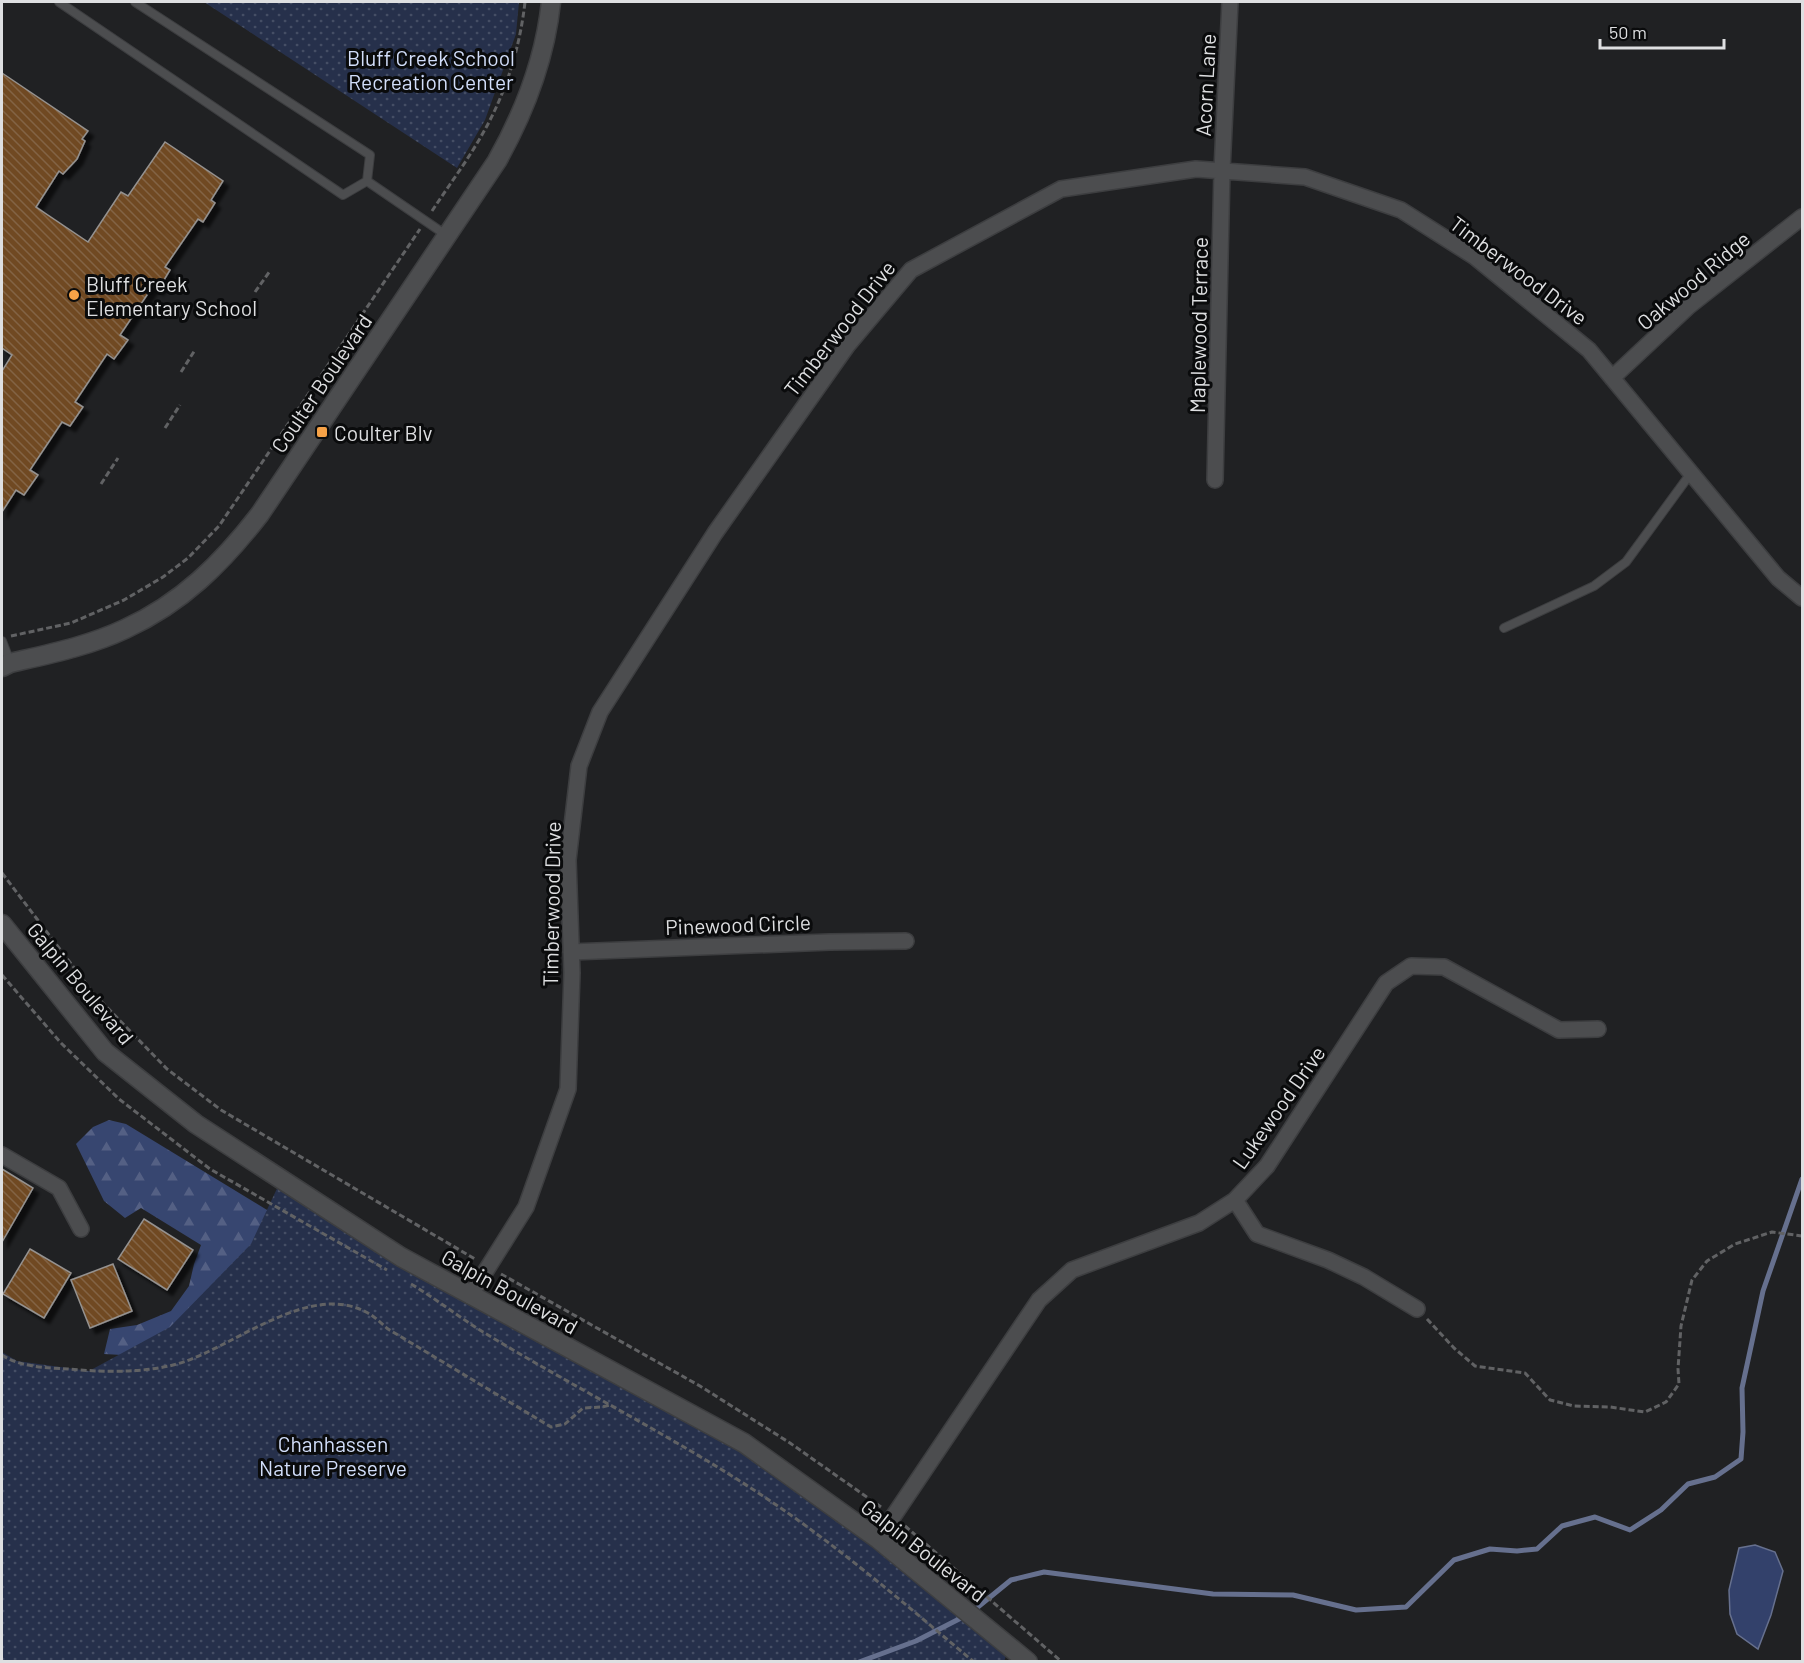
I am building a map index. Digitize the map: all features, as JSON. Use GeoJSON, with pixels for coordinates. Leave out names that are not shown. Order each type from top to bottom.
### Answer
{"type":"FeatureCollection","features":[{"type":"Feature","properties":{"kind":"street","name":"Coulter Boulevard"},"geometry":{"type":"LineString","coordinates":[[6,665],[82,645],[124,630],[154,614],[206,575],[233,549],[260,514],[497,161],[526,101],[542,54],[550,2]]}},
{"type":"Feature","properties":{"kind":"street","name":"Acorn Lane"},"geometry":{"type":"LineString","coordinates":[[1222,170],[1230,2]]}},
{"type":"Feature","properties":{"kind":"street","name":"Timberwood Drive"},"geometry":{"type":"LineString","coordinates":[[470,1296],[526,1207],[568,1089],[571,952],[568,860],[579,766],[600,712],[715,533],[854,337],[911,270],[1061,189],[1196,169],[1222,170],[1305,177],[1401,210],[1474,257],[1588,350],[1778,578],[1803,598]]}},
{"type":"Feature","properties":{"kind":"street","name":"Maplewood Terrace"},"geometry":{"type":"LineString","coordinates":[[1215,480],[1222,170]]}},
{"type":"Feature","properties":{"kind":"street","name":"Oakwood Ridge"},"geometry":{"type":"LineString","coordinates":[[1612,378],[1689,306],[1803,217]]}},
{"type":"Feature","properties":{"kind":"street","name":"Galpin Boulevard"},"geometry":{"type":"LineString","coordinates":[[2,924],[105,1052],[196,1124],[401,1257],[744,1443],[878,1539],[1028,1662]]}},
{"type":"Feature","properties":{"kind":"street","name":"Pinewood Circle"},"geometry":{"type":"LineString","coordinates":[[571,952],[906,941]]}},
{"type":"Feature","properties":{"kind":"street","name":"Lukewood Drive"},"geometry":{"type":"LineString","coordinates":[[878,1539],[1039,1300],[1072,1270],[1199,1223],[1235,1200],[1267,1166],[1386,983],[1411,966],[1444,968],[1559,1030],[1598,1029]]}},
{"type":"Feature","properties":{"kind":"street"},"geometry":{"type":"LineString","coordinates":[[2,1155],[59,1188],[81,1229]]}},
{"type":"Feature","properties":{"kind":"street"},"geometry":{"type":"LineString","coordinates":[[1235,1200],[1257,1234],[1328,1260],[1364,1277],[1417,1309]]}},
{"type":"Feature","properties":{"kind":"lane"},"geometry":{"type":"LineString","coordinates":[[59,2],[343,195],[367,181]]}},
{"type":"Feature","properties":{"kind":"lane"},"geometry":{"type":"LineString","coordinates":[[135,2],[370,155],[367,181]]}},
{"type":"Feature","properties":{"kind":"lane"},"geometry":{"type":"LineString","coordinates":[[367,181],[447,236]]}},
{"type":"Feature","properties":{"kind":"lane"},"geometry":{"type":"LineString","coordinates":[[1504,628],[1594,586],[1626,562],[1691,473]]}},
{"type":"Feature","properties":{"kind":"lane"},"geometry":{"type":"LineString","coordinates":[[2,641],[6,665]]}},
{"type":"Feature","properties":{"kind":"path"},"geometry":{"type":"LineString","coordinates":[[2,641],[12,636],[70,622],[124,600],[163,577],[196,550],[219,526],[483,134],[500,101],[515,55],[525,2]]}},
{"type":"Feature","properties":{"kind":"path"},"geometry":{"type":"LineString","coordinates":[[255,292],[270,271]]}},
{"type":"Feature","properties":{"kind":"path"},"geometry":{"type":"LineString","coordinates":[[181,372],[195,350]]}},
{"type":"Feature","properties":{"kind":"path"},"geometry":{"type":"LineString","coordinates":[[165,428],[180,405]]}},
{"type":"Feature","properties":{"kind":"path"},"geometry":{"type":"LineString","coordinates":[[101,484],[118,458]]}},
{"type":"Feature","properties":{"kind":"path"},"geometry":{"type":"LineString","coordinates":[[2,873],[94,993],[167,1069],[221,1110],[488,1267],[700,1386],[790,1443],[893,1516],[1062,1662]]}},
{"type":"Feature","properties":{"kind":"path"},"geometry":{"type":"LineString","coordinates":[[2,975],[61,1043],[119,1099],[210,1169],[387,1270]]}},
{"type":"Feature","properties":{"kind":"path"},"geometry":{"type":"LineString","coordinates":[[1417,1309],[1454,1348],[1476,1366],[1525,1373],[1550,1400],[1574,1406],[1610,1407],[1645,1412],[1666,1402],[1679,1384],[1681,1326],[1692,1280],[1707,1261],[1734,1244],[1772,1232],[1803,1236]]}},
{"type":"Feature","properties":{"kind":"path"},"geometry":{"type":"LineString","coordinates":[[408,1282],[483,1332],[700,1455],[784,1510],[853,1561],[974,1662]]}},
{"type":"Feature","properties":{"kind":"path"},"geometry":{"type":"LineString","coordinates":[[2,1355],[5,1358],[36,1367],[110,1372],[169,1366],[199,1356],[274,1318],[318,1305],[342,1304],[366,1312],[388,1329],[551,1427],[565,1424],[583,1408],[611,1405]]}},
{"type":"Feature","properties":{"kind":"green space","name":"Bluff Creek School Recreation Center"},"geometry":{"type":"Polygon","coordinates":[[[204,2],[519,2],[516,34],[485,120],[457,168],[204,2]]]}},
{"type":"Feature","properties":{"kind":"green space"},"geometry":{"type":"Polygon","coordinates":[[[109,1120],[126,1124],[436,1313],[122,1355],[104,1354],[110,1329],[137,1325],[171,1311],[189,1286],[201,1245],[141,1208],[125,1218],[104,1201],[76,1144],[93,1127],[109,1120]]]}},
{"type":"Feature","properties":{"kind":"green space","name":"Chanhassen Nature Preserve"},"geometry":{"type":"Polygon","coordinates":[[[281,1180],[744,1443],[1009,1646],[1004,1662],[2,1661],[2,1352],[17,1361],[89,1371],[170,1327],[251,1244],[281,1180]]]}},
{"type":"Feature","properties":{"kind":"shaded area"},"geometry":{"type":"Polygon","coordinates":[[[1755,1545],[1775,1552],[1783,1571],[1771,1615],[1758,1649],[1737,1634],[1730,1614],[1729,1590],[1739,1548],[1755,1545]]]}},
{"type":"Feature","properties":{"kind":"building","name":"Bluff Creek Elementary School"},"geometry":{"type":"Polygon","coordinates":[[[2,73],[88,131],[82,139],[85,141],[77,159],[63,174],[59,171],[36,207],[88,242],[121,192],[128,196],[165,142],[223,181],[211,200],[215,203],[203,222],[198,219],[165,267],[170,270],[158,290],[153,286],[120,335],[128,340],[114,359],[107,354],[75,402],[83,407],[70,426],[62,422],[30,470],[38,475],[24,495],[16,490],[2,512],[2,371],[12,355],[2,348],[2,73]]]}},
{"type":"Feature","properties":{"kind":"building"},"geometry":{"type":"Polygon","coordinates":[[[2,1169],[33,1188],[2,1242],[2,1169]]]}},
{"type":"Feature","properties":{"kind":"building"},"geometry":{"type":"Polygon","coordinates":[[[144,1219],[193,1250],[167,1290],[118,1259],[144,1219]]]}},
{"type":"Feature","properties":{"kind":"building"},"geometry":{"type":"Polygon","coordinates":[[[30,1249],[71,1273],[44,1318],[3,1294],[30,1249]]]}},
{"type":"Feature","properties":{"kind":"building"},"geometry":{"type":"Polygon","coordinates":[[[113,1264],[132,1311],[90,1328],[71,1280],[113,1264]]]}},
{"type":"Feature","properties":{"kind":"waterway"},"geometry":{"type":"LineString","coordinates":[[973,1611],[1011,1580],[1044,1572],[1213,1594],[1293,1595],[1356,1610],[1406,1607],[1454,1560],[1490,1549],[1517,1551],[1537,1549],[1562,1526],[1595,1517],[1630,1530],[1661,1510],[1688,1484],[1715,1477],[1741,1459],[1742,1388],[1763,1291],[1802,1179]]}},
{"type":"Feature","properties":{"kind":"waterway"},"geometry":{"type":"LineString","coordinates":[[859,1662],[916,1641],[965,1616]]}},
{"type":"Feature","properties":{"kind":"place","name":"Bluff Creek Elementary School"},"geometry":{"type":"Point","coordinates":[74,295]}},
{"type":"Feature","properties":{"kind":"place","name":"Coulter Blv"},"geometry":{"type":"Point","coordinates":[322,432]}}]}
